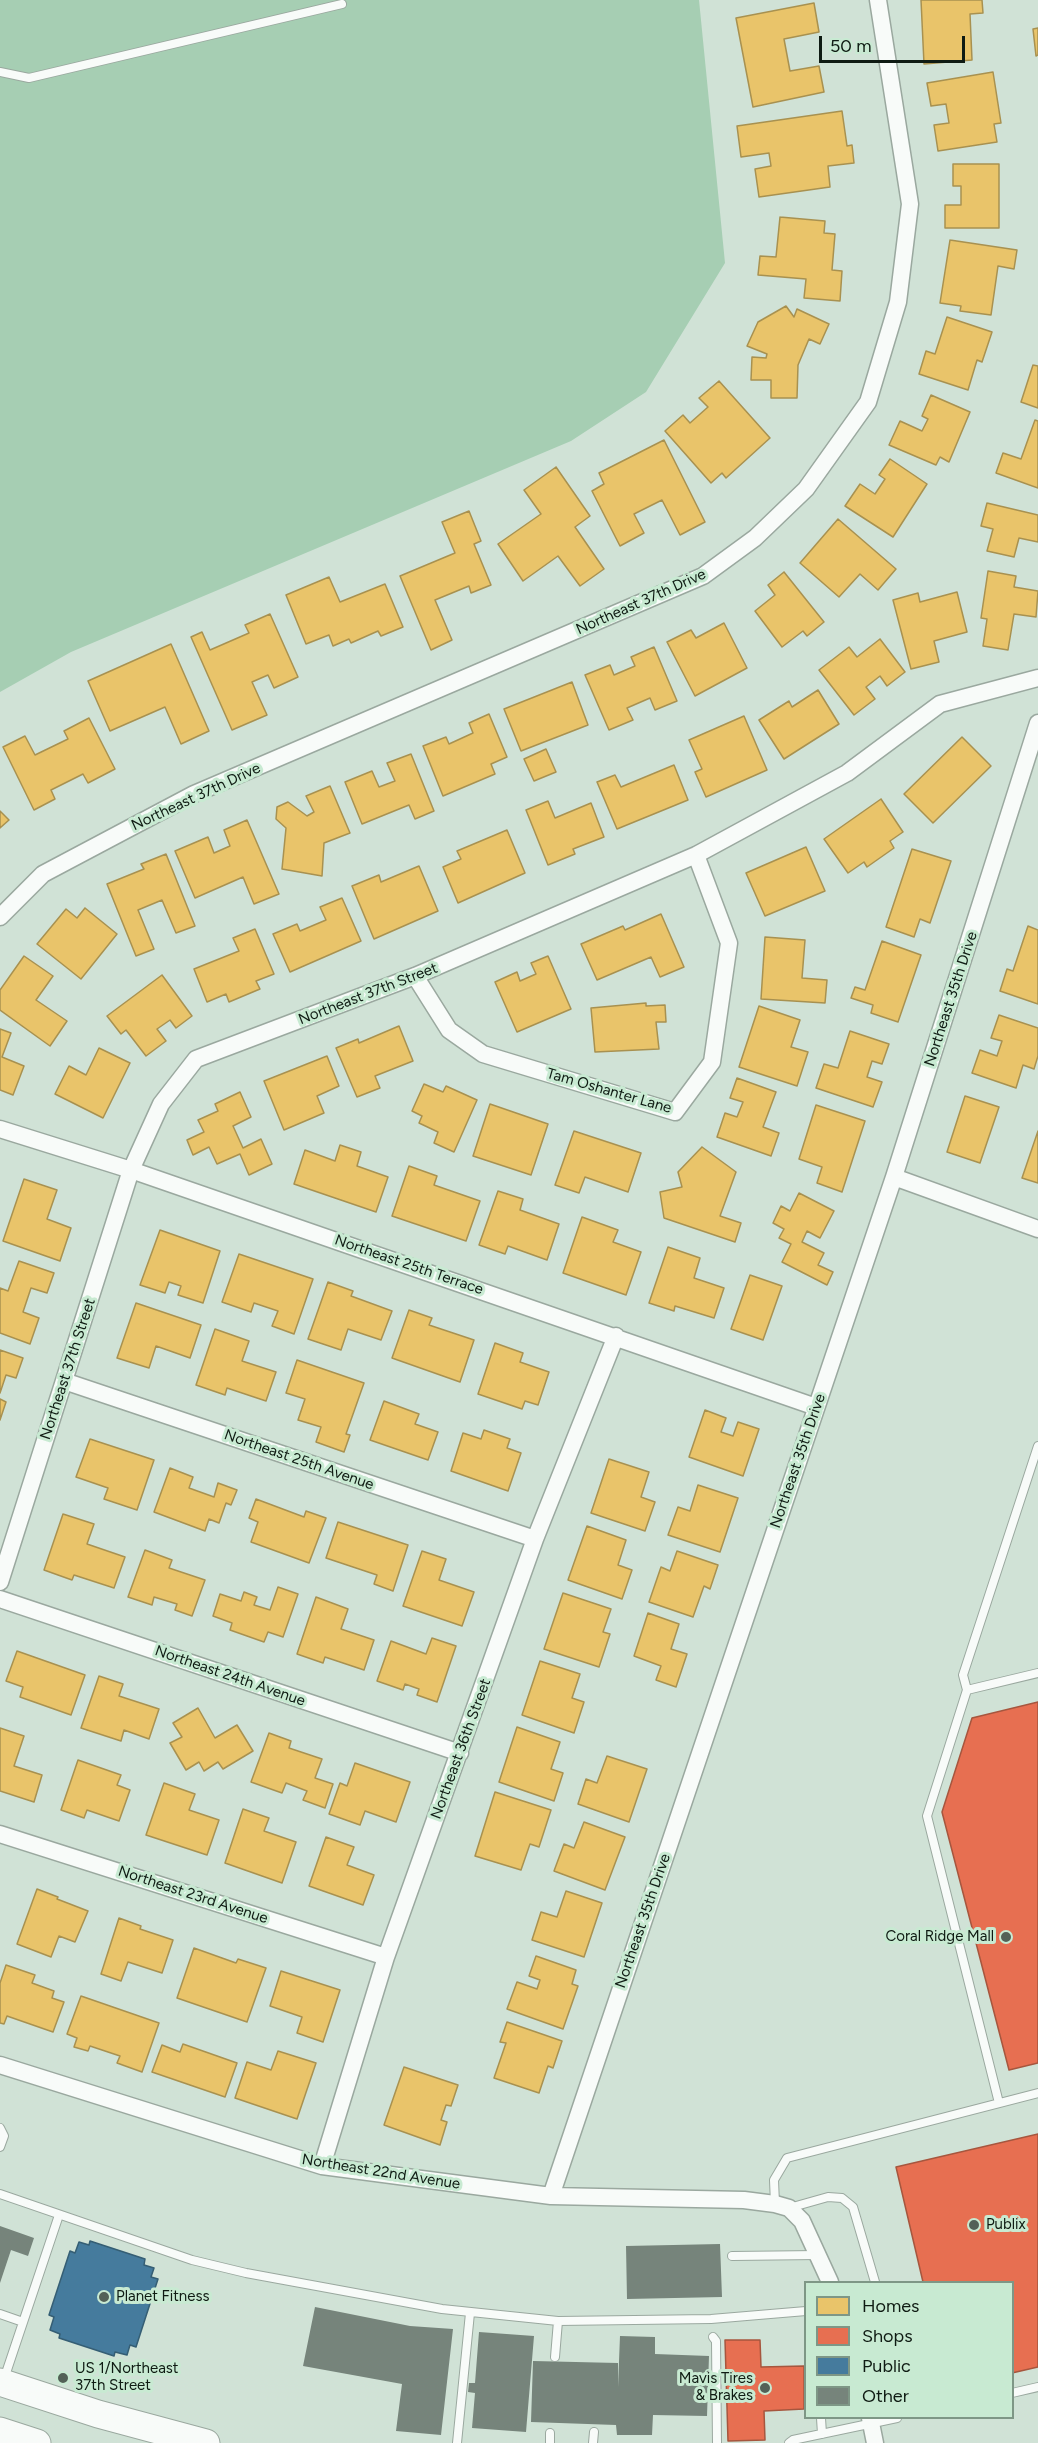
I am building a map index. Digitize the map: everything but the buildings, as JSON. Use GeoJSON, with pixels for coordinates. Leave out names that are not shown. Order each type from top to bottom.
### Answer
{"type":"FeatureCollection","features":[{"type":"Feature","properties":{"kind":"main road"},"geometry":{"type":"LineString","coordinates":[[2,2382],[98,2414],[206,2443]]}},
{"type":"Feature","properties":{"kind":"main road"},"geometry":{"type":"LineString","coordinates":[[0,2431],[38,2443]]}},
{"type":"Feature","properties":{"kind":"street","name":"Northeast 37th Drive"},"geometry":{"type":"LineString","coordinates":[[0,917],[43,874],[194,794],[703,576],[754,538],[806,489],[868,402],[898,302],[910,204],[878,0]]}},
{"type":"Feature","properties":{"kind":"street","name":"Northeast 37th Street"},"geometry":{"type":"LineString","coordinates":[[0,1582],[131,1170],[161,1104],[196,1059],[415,976],[696,855],[847,773],[940,704],[1038,678]]}},
{"type":"Feature","properties":{"kind":"street","name":"Northeast 35th Drive"},"geometry":{"type":"LineString","coordinates":[[551,2196],[894,1177],[1038,723]]}},
{"type":"Feature","properties":{"kind":"street","name":"Tam Oshanter Lane"},"geometry":{"type":"LineString","coordinates":[[415,976],[448,1030],[483,1054],[675,1112],[712,1062],[729,943],[696,855]]}},
{"type":"Feature","properties":{"kind":"street","name":"Northeast 25th Terrace"},"geometry":{"type":"LineString","coordinates":[[0,1129],[131,1170],[816,1407]]}},
{"type":"Feature","properties":{"kind":"street"},"geometry":{"type":"LineString","coordinates":[[894,1177],[1038,1229]]}},
{"type":"Feature","properties":{"kind":"street","name":"Northeast 36th Street"},"geometry":{"type":"LineString","coordinates":[[322,2166],[386,1957],[535,1539],[616,1336]]}},
{"type":"Feature","properties":{"kind":"street","name":"Northeast 25th Avenue"},"geometry":{"type":"LineString","coordinates":[[64,1381],[535,1539]]}},
{"type":"Feature","properties":{"kind":"street","name":"Northeast 24th Avenue"},"geometry":{"type":"LineString","coordinates":[[0,1599],[460,1753]]}},
{"type":"Feature","properties":{"kind":"street","name":"Northeast 23rd Avenue"},"geometry":{"type":"LineString","coordinates":[[0,1833],[386,1957]]}},
{"type":"Feature","properties":{"kind":"street","name":"Northeast 22nd Avenue"},"geometry":{"type":"LineString","coordinates":[[0,2065],[322,2166],[551,2196],[744,2200],[782,2206]]}},
{"type":"Feature","properties":{"kind":"street"},"geometry":{"type":"LineString","coordinates":[[782,2206],[802,2221],[829,2281]]}},
{"type":"Feature","properties":{"kind":"street"},"geometry":{"type":"LineString","coordinates":[[870,2420],[875,2443]]}},
{"type":"Feature","properties":{"kind":"lane"},"geometry":{"type":"LineString","coordinates":[[0,72],[29,78],[342,4]]}},
{"type":"Feature","properties":{"kind":"lane"},"geometry":{"type":"LineString","coordinates":[[999,2103],[927,1816],[967,1690],[963,1675],[1038,1446]]}},
{"type":"Feature","properties":{"kind":"lane"},"geometry":{"type":"LineString","coordinates":[[967,1690],[1038,1673]]}},
{"type":"Feature","properties":{"kind":"lane"},"geometry":{"type":"LineString","coordinates":[[874,2281],[853,2207],[842,2198],[828,2197],[782,2206],[774,2180],[787,2158],[1038,2093]]}},
{"type":"Feature","properties":{"kind":"lane"},"geometry":{"type":"LineString","coordinates":[[0,2128],[4,2136],[0,2147]]}},
{"type":"Feature","properties":{"kind":"lane"},"geometry":{"type":"LineString","coordinates":[[0,2194],[192,2260],[255,2274],[470,2313],[558,2321],[711,2319],[804,2311]]}},
{"type":"Feature","properties":{"kind":"lane"},"geometry":{"type":"LineString","coordinates":[[2,2382],[59,2215]]}},
{"type":"Feature","properties":{"kind":"lane"},"geometry":{"type":"LineString","coordinates":[[732,2256],[819,2255]]}},
{"type":"Feature","properties":{"kind":"lane"},"geometry":{"type":"LineString","coordinates":[[457,2443],[470,2313]]}},
{"type":"Feature","properties":{"kind":"lane"},"geometry":{"type":"LineString","coordinates":[[0,2314],[23,2322]]}},
{"type":"Feature","properties":{"kind":"lane"},"geometry":{"type":"LineString","coordinates":[[555,2357],[558,2321]]}},
{"type":"Feature","properties":{"kind":"lane"},"geometry":{"type":"LineString","coordinates":[[712,2337],[716,2341],[717,2443]]}},
{"type":"Feature","properties":{"kind":"lane"},"geometry":{"type":"LineString","coordinates":[[1014,2393],[1038,2387]]}},
{"type":"Feature","properties":{"kind":"lane"},"geometry":{"type":"LineString","coordinates":[[821,2419],[822,2434]]}},
{"type":"Feature","properties":{"kind":"lane"},"geometry":{"type":"LineString","coordinates":[[789,2443],[870,2420]]}},
{"type":"Feature","properties":{"kind":"lane"},"geometry":{"type":"LineString","coordinates":[[593,2443],[594,2432]]}},
{"type":"Feature","properties":{"kind":"lane"},"geometry":{"type":"LineString","coordinates":[[549,2443],[550,2433]]}},
{"type":"Feature","properties":{"kind":"green space"},"geometry":{"type":"Polygon","coordinates":[[[0,0],[699,0],[725,263],[646,392],[571,441],[71,652],[0,692],[0,0]]]}},
{"type":"Feature","properties":{"kind":"place","name":"Coral Ridge Mall"},"geometry":{"type":"Point","coordinates":[1006,1937]}},
{"type":"Feature","properties":{"kind":"place","name":"Publix"},"geometry":{"type":"Point","coordinates":[974,2225]}},
{"type":"Feature","properties":{"kind":"place","name":"Planet Fitness"},"geometry":{"type":"Point","coordinates":[104,2297]}},
{"type":"Feature","properties":{"kind":"place","name":"US 1/Northeast 37th Street"},"geometry":{"type":"Point","coordinates":[63,2378]}},
{"type":"Feature","properties":{"kind":"place","name":"Mavis Tires & Brakes"},"geometry":{"type":"Point","coordinates":[765,2388]}}]}
